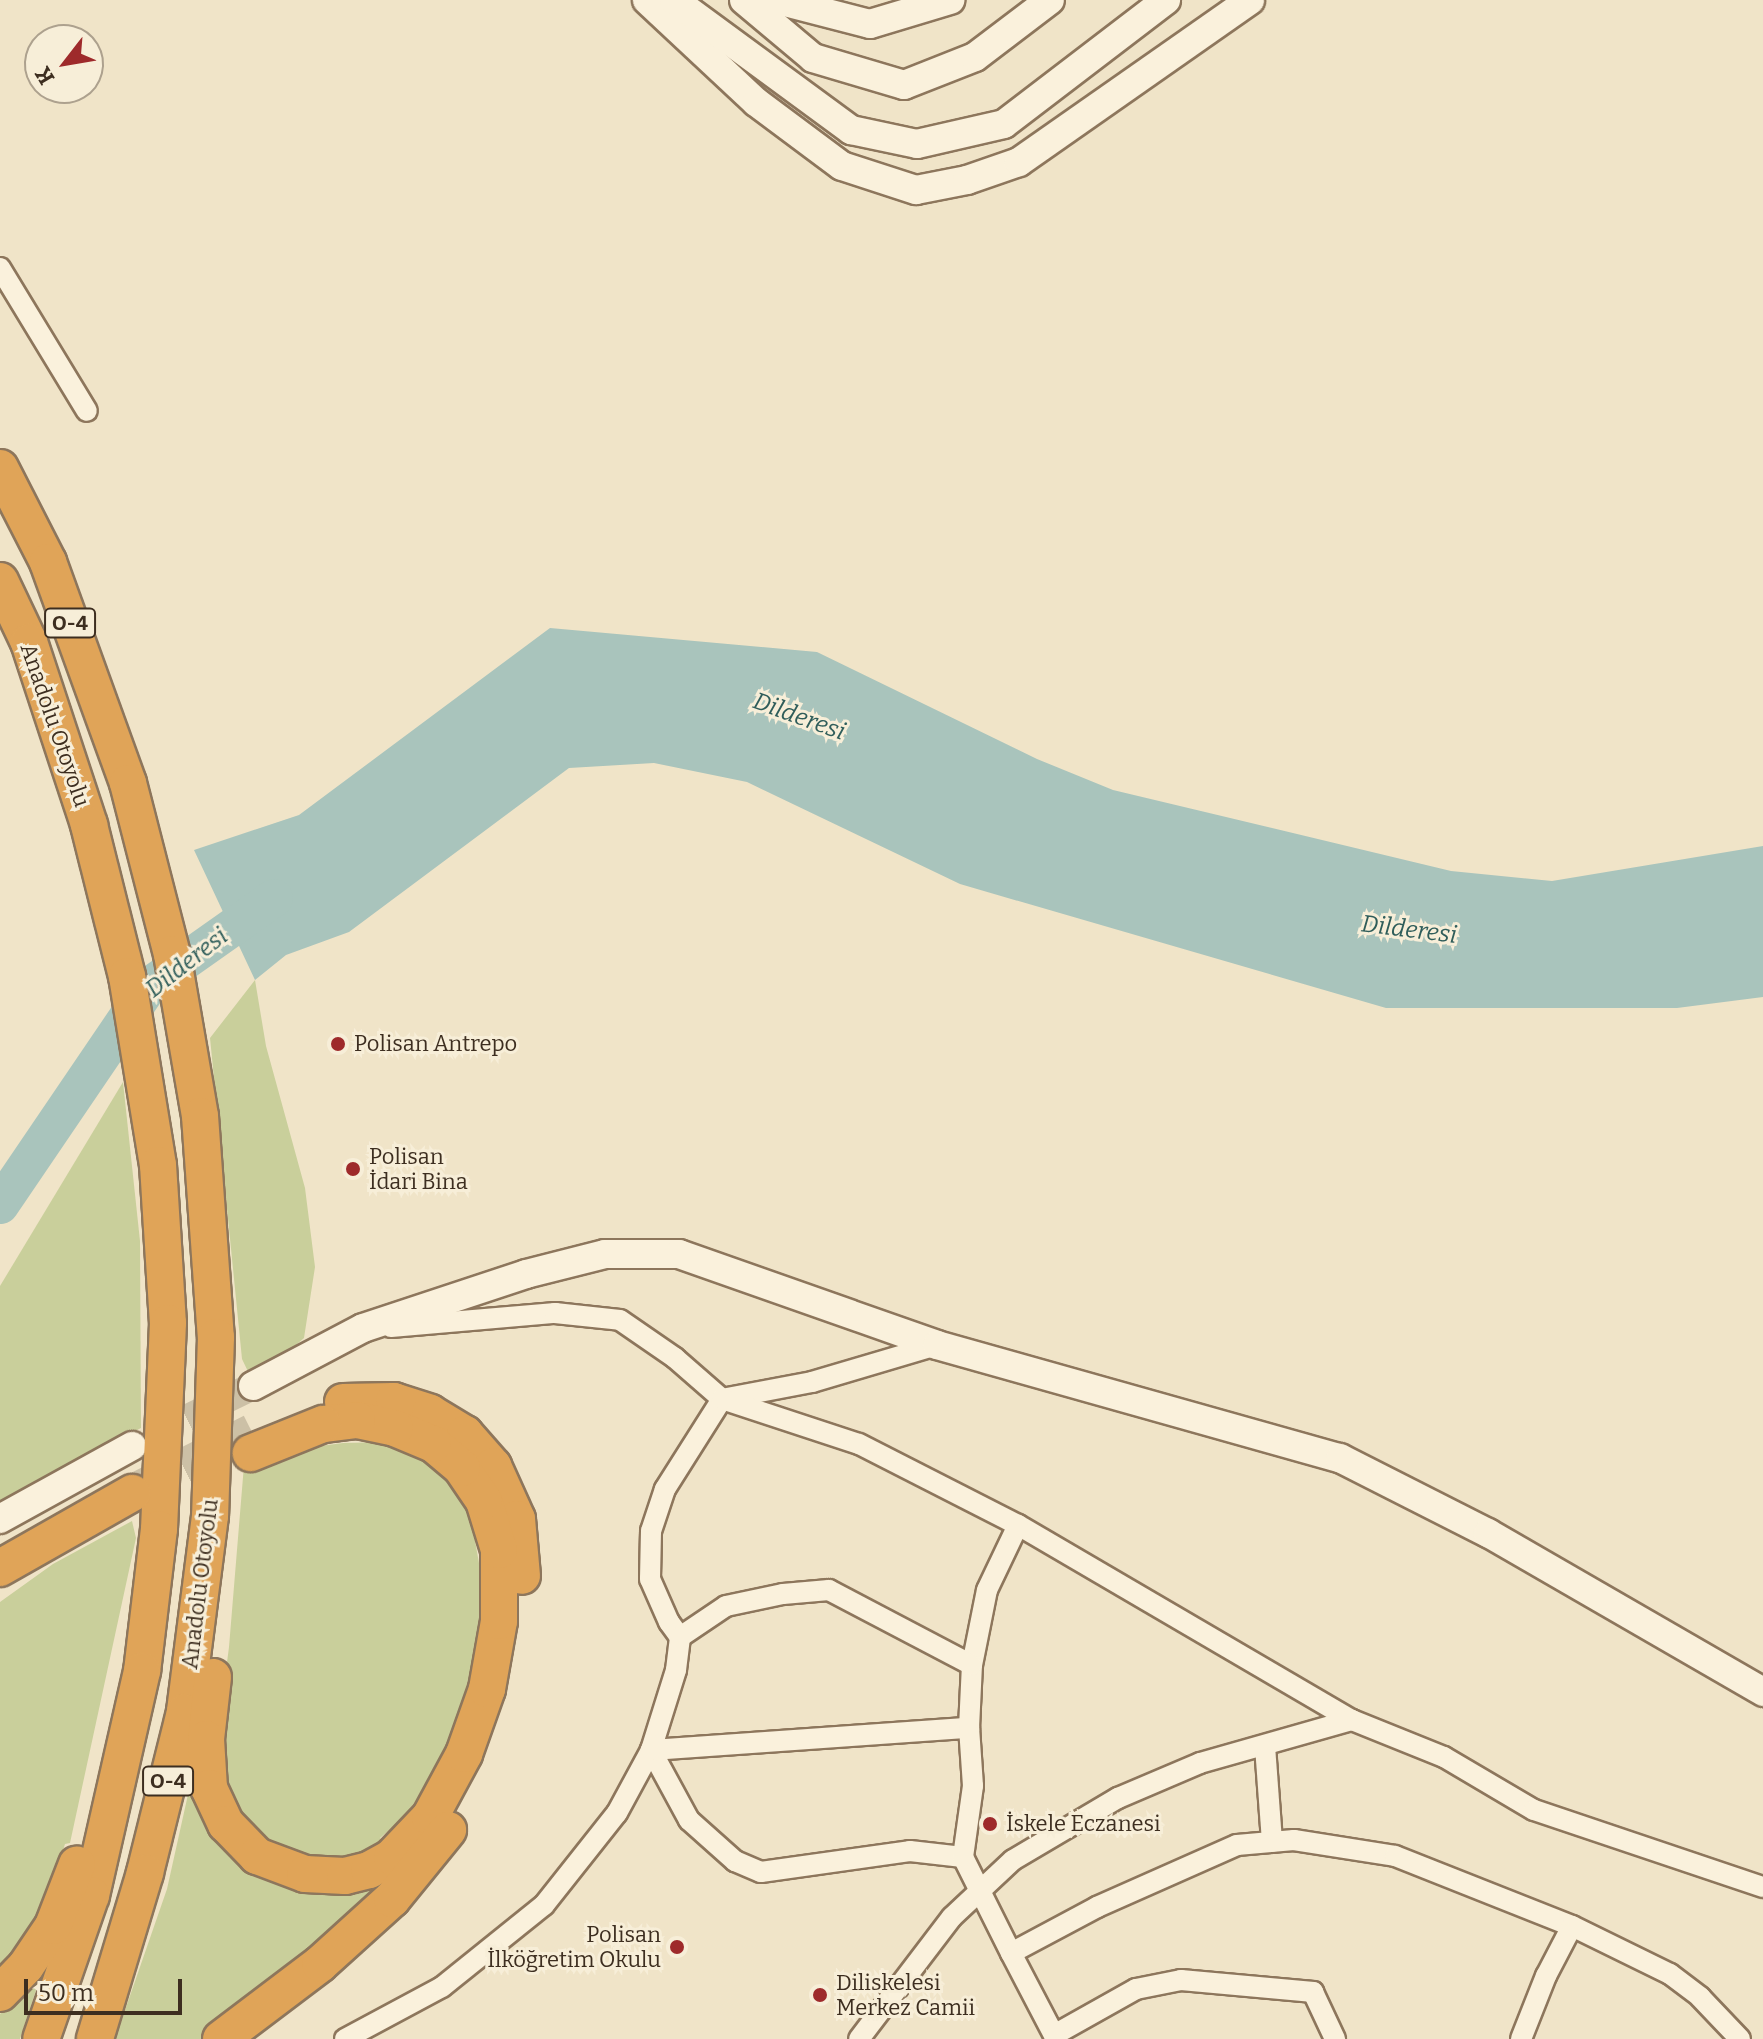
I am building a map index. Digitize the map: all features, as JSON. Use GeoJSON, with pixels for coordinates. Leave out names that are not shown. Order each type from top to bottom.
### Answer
{"type":"FeatureCollection","features":[{"type":"Feature","properties":{"kind":"highway","name":"Anadolu Otoyolu"},"geometry":{"type":"LineString","coordinates":[[0,468],[48,562],[128,783],[172,954],[200,1116],[216,1337],[210,1516],[185,1712],[145,1873],[95,2039]]}},
{"type":"Feature","properties":{"kind":"highway","name":"Anadolu Otoyolu"},"geometry":{"type":"LineString","coordinates":[[0,581],[29,642],[89,825],[127,976],[158,1165],[168,1323],[140,1511]]}},
{"type":"Feature","properties":{"kind":"highway"},"geometry":{"type":"LineString","coordinates":[[210,1516],[217,1651],[206,1739],[209,1788],[226,1824],[257,1856],[305,1874],[345,1876],[369,1870],[392,1857],[430,1817],[464,1754],[487,1689],[499,1621],[499,1550],[484,1501],[462,1468],[433,1444],[395,1428],[357,1420],[323,1424],[251,1443],[290,1415],[357,1399],[394,1401],[430,1413],[465,1434],[493,1466],[517,1519],[523,1574],[516,1650],[502,1708],[483,1758],[447,1831],[392,1899],[320,1964],[221,2039]]}},
{"type":"Feature","properties":{"kind":"highway"},"geometry":{"type":"LineString","coordinates":[[0,1568],[140,1511]]}},
{"type":"Feature","properties":{"kind":"highway"},"geometry":{"type":"LineString","coordinates":[[0,1587],[140,1511]]}},
{"type":"Feature","properties":{"kind":"highway"},"geometry":{"type":"LineString","coordinates":[[0,1993],[26,1966],[53,1926],[75,1871],[140,1511]]}},
{"type":"Feature","properties":{"kind":"highway","name":"O-4"},"geometry":{"type":"LineString","coordinates":[[41,2039],[91,1895],[142,1671],[140,1511]]}},
{"type":"Feature","properties":{"kind":"main road"},"geometry":{"type":"LineString","coordinates":[[647,0],[756,102],[842,166],[916,190],[967,180],[1019,162],[1250,0]]}},
{"type":"Feature","properties":{"kind":"main road"},"geometry":{"type":"LineString","coordinates":[[674,0],[851,130],[917,144],[1004,124],[1166,0]]}},
{"type":"Feature","properties":{"kind":"main road"},"geometry":{"type":"LineString","coordinates":[[744,0],[813,58],[904,85],[975,57],[1050,0]]}},
{"type":"Feature","properties":{"kind":"main road"},"geometry":{"type":"LineString","coordinates":[[777,0],[870,24],[950,0]]}},
{"type":"Feature","properties":{"kind":"main road"},"geometry":{"type":"LineString","coordinates":[[253,1386],[363,1328],[526,1274],[605,1254],[679,1254],[937,1345],[1340,1458],[1488,1533],[1763,1692]]}},
{"type":"Feature","properties":{"kind":"main road"},"geometry":{"type":"LineString","coordinates":[[0,1519],[132,1446]]}},
{"type":"Feature","properties":{"kind":"street"},"geometry":{"type":"LineString","coordinates":[[0,268],[87,411]]}},
{"type":"Feature","properties":{"kind":"street"},"geometry":{"type":"LineString","coordinates":[[363,1328],[555,1313],[620,1320],[675,1358],[722,1399],[859,1444],[1018,1525],[1352,1720],[1444,1757],[1534,1810],[1763,1887]]}},
{"type":"Feature","properties":{"kind":"street"},"geometry":{"type":"LineString","coordinates":[[345,2039],[442,1987],[544,1905],[617,1813],[651,1750],[676,1670],[680,1637],[669,1622],[650,1579],[651,1531],[665,1489],[722,1399],[812,1382],[937,1345]]}},
{"type":"Feature","properties":{"kind":"street"},"geometry":{"type":"LineString","coordinates":[[1018,1525],[987,1590],[972,1665],[969,1728],[973,1786],[963,1857],[1055,2037],[1136,1989],[1181,1980],[1313,1992],[1335,2039]]}},
{"type":"Feature","properties":{"kind":"street"},"geometry":{"type":"LineString","coordinates":[[680,1637],[726,1606],[783,1594],[829,1590],[972,1665]]}},
{"type":"Feature","properties":{"kind":"street"},"geometry":{"type":"LineString","coordinates":[[859,2039],[952,1917],[1013,1860],[1118,1798],[1200,1763],[1352,1720]]}},
{"type":"Feature","properties":{"kind":"street"},"geometry":{"type":"LineString","coordinates":[[651,1750],[969,1728]]}},
{"type":"Feature","properties":{"kind":"street"},"geometry":{"type":"LineString","coordinates":[[1265,1746],[1272,1842]]}},
{"type":"Feature","properties":{"kind":"street"},"geometry":{"type":"LineString","coordinates":[[651,1750],[689,1820],[735,1861],[761,1872],[910,1851],[963,1857]]}},
{"type":"Feature","properties":{"kind":"street"},"geometry":{"type":"LineString","coordinates":[[1011,1953],[1097,1907],[1237,1845],[1294,1840],[1395,1856],[1572,1926],[1670,1974],[1700,1997],[1740,2039]]}},
{"type":"Feature","properties":{"kind":"street"},"geometry":{"type":"LineString","coordinates":[[1521,2039],[1546,1976],[1572,1926]]}},
{"type":"Feature","properties":{"kind":"green space"},"geometry":{"type":"Polygon","coordinates":[[[255,980],[266,1046],[305,1188],[315,1267],[304,1338],[253,1382],[242,1359],[210,1038],[255,980]]]}},
{"type":"Feature","properties":{"kind":"green space"},"geometry":{"type":"Polygon","coordinates":[[[123,1082],[140,1241],[141,1428],[0,1501],[0,1286],[123,1082]]]}},
{"type":"Feature","properties":{"kind":"green space"},"geometry":{"type":"Polygon","coordinates":[[[389,1442],[428,1457],[455,1483],[471,1518],[482,1580],[482,1628],[471,1682],[447,1752],[424,1790],[403,1818],[380,1838],[385,1846],[353,1863],[321,1864],[282,1849],[254,1832],[228,1796],[218,1731],[229,1647],[244,1465],[290,1450],[343,1443],[389,1442]]]}},
{"type":"Feature","properties":{"kind":"green space"},"geometry":{"type":"Polygon","coordinates":[[[132,1521],[136,1538],[70,1843],[65,1844],[38,1929],[0,1976],[0,1602],[53,1564],[132,1521]]]}},
{"type":"Feature","properties":{"kind":"green space"},"geometry":{"type":"Polygon","coordinates":[[[191,1781],[234,1855],[384,1879],[384,1887],[262,1994],[203,2039],[115,2039],[167,1889],[191,1781]]]}},
{"type":"Feature","properties":{"kind":"green space"},"geometry":{"type":"Polygon","coordinates":[[[39,1981],[20,2039],[0,2039],[0,2014],[39,1981]]]}},
{"type":"Feature","properties":{"kind":"water"},"geometry":{"type":"Polygon","coordinates":[[[550,628],[817,652],[1037,759],[1113,790],[1451,871],[1552,881],[1763,846],[1763,997],[1677,1008],[1386,1008],[960,884],[747,782],[654,763],[569,768],[349,932],[286,955],[255,980],[194,850],[299,815],[550,628]]]}},
{"type":"Feature","properties":{"kind":"waterway","name":"Dilderesi"},"geometry":{"type":"LineString","coordinates":[[0,1205],[148,987],[274,898]]}},
{"type":"Feature","properties":{"kind":"tunnel"},"geometry":{"type":"LineString","coordinates":[[149,1437],[253,1386]]}},
{"type":"Feature","properties":{"kind":"tunnel"},"geometry":{"type":"LineString","coordinates":[[135,1491],[252,1432]]}},
{"type":"Feature","properties":{"kind":"place","name":"Polisan Antrepo"},"geometry":{"type":"Point","coordinates":[338,1044]}},
{"type":"Feature","properties":{"kind":"place","name":"Polisan İdari Bina"},"geometry":{"type":"Point","coordinates":[353,1169]}},
{"type":"Feature","properties":{"kind":"place","name":"İskele Eczanesi"},"geometry":{"type":"Point","coordinates":[990,1824]}},
{"type":"Feature","properties":{"kind":"place","name":"Polisan İlköğretim Okulu"},"geometry":{"type":"Point","coordinates":[677,1947]}},
{"type":"Feature","properties":{"kind":"place","name":"Diliskelesi Merkez Camii"},"geometry":{"type":"Point","coordinates":[820,1995]}}]}
